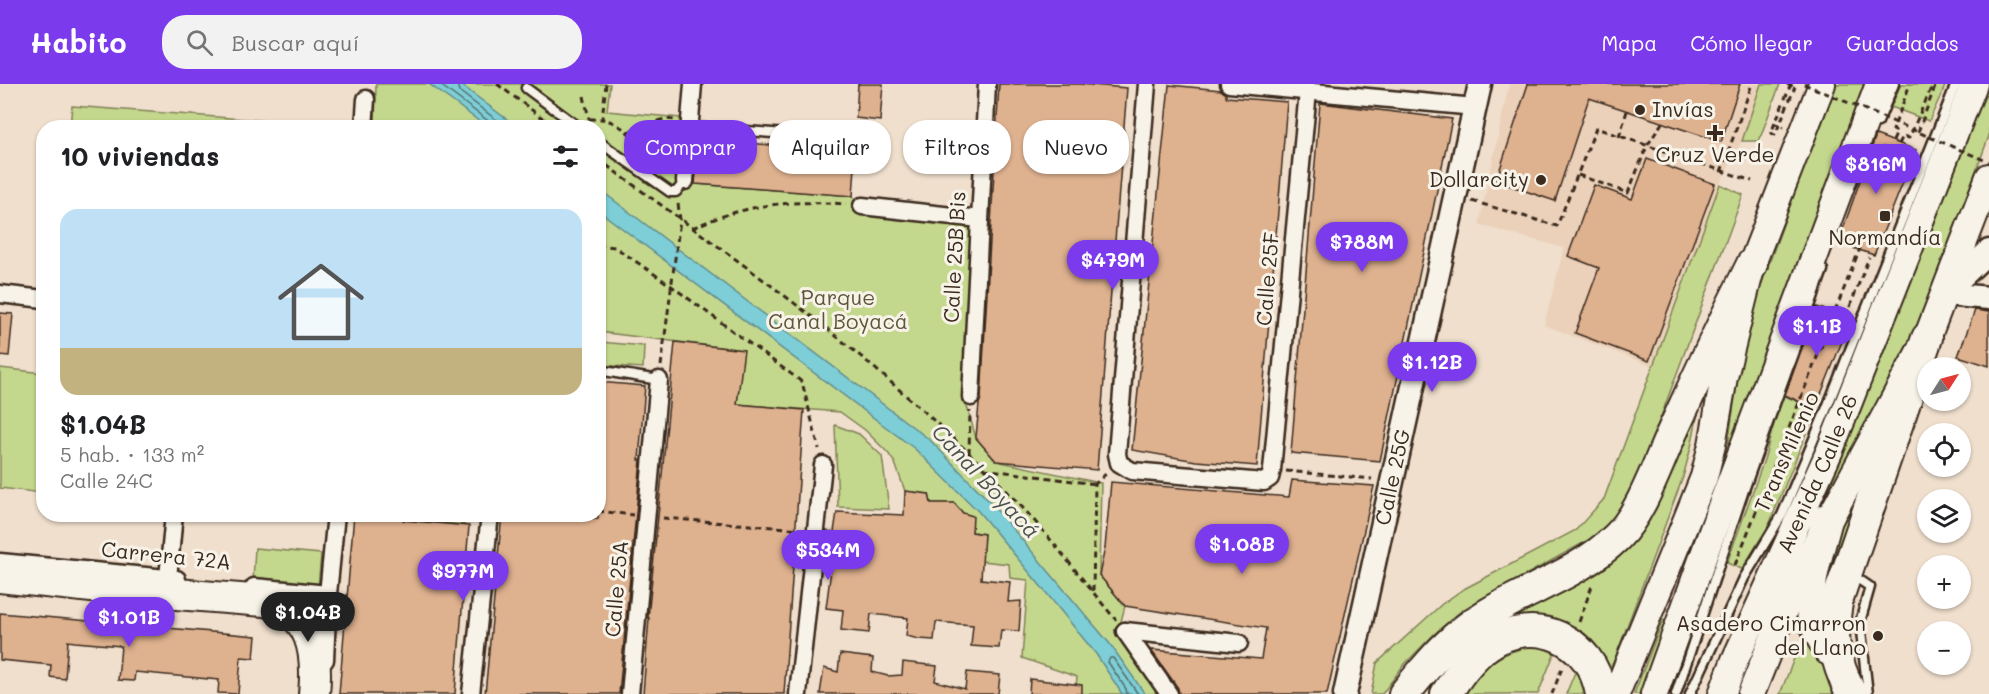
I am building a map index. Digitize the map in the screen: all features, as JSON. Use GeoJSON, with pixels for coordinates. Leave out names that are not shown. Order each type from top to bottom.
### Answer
{"type":"FeatureCollection","features":[{"type":"Feature","properties":{"kind":"highway"},"geometry":{"type":"LineString","coordinates":[[1404,694],[1444,647],[1470,625],[1490,612],[1570,572],[1593,558],[1619,535],[1631,520],[1696,378],[1752,264]]}},
{"type":"Feature","properties":{"kind":"highway"},"geometry":{"type":"LineString","coordinates":[[1838,666],[1833,624],[1838,598],[1927,338]]}},
{"type":"Feature","properties":{"kind":"highway"},"geometry":{"type":"LineString","coordinates":[[1827,519],[1814,575],[1812,608],[1814,621],[1851,694]]}},
{"type":"Feature","properties":{"kind":"highway"},"geometry":{"type":"LineString","coordinates":[[0,577],[101,588],[265,601],[280,606],[298,618],[311,639],[315,653],[314,694]]}},
{"type":"Feature","properties":{"kind":"highway"},"geometry":{"type":"LineString","coordinates":[[0,594],[255,615],[267,618],[281,628],[294,647],[299,665],[297,694]]}},
{"type":"Feature","properties":{"kind":"highway"},"geometry":{"type":"LineString","coordinates":[[1446,694],[1462,670],[1477,654],[1491,644],[1516,633],[1533,631],[1551,633],[1578,648],[1595,674],[1601,694]]}},
{"type":"Feature","properties":{"kind":"main road"},"geometry":{"type":"LineString","coordinates":[[1617,694],[1704,477],[1724,377],[1752,264],[1822,84]]}},
{"type":"Feature","properties":{"kind":"main road"},"geometry":{"type":"LineString","coordinates":[[1654,694],[1725,496],[1879,84]]}},
{"type":"Feature","properties":{"kind":"main road","name":"Avenida Calle 26"},"geometry":{"type":"LineString","coordinates":[[1722,694],[1830,450],[1974,84]]}},
{"type":"Feature","properties":{"kind":"main road","name":"Avenida Calle 26"},"geometry":{"type":"LineString","coordinates":[[1751,694],[1796,581],[1827,519],[1927,338],[1989,177]]}},
{"type":"Feature","properties":{"kind":"street"},"geometry":{"type":"LineString","coordinates":[[685,120],[693,84]]}},
{"type":"Feature","properties":{"kind":"street","name":"Calle 25B Bis"},"geometry":{"type":"LineString","coordinates":[[971,397],[987,84]]}},
{"type":"Feature","properties":{"kind":"street"},"geometry":{"type":"LineString","coordinates":[[1147,84],[1117,454],[1119,463],[1132,471],[1264,482],[1270,478],[1272,470]]}},
{"type":"Feature","properties":{"kind":"street"},"geometry":{"type":"LineString","coordinates":[[1229,84],[1475,107]]}},
{"type":"Feature","properties":{"kind":"street","name":"Calle 25G"},"geometry":{"type":"LineString","coordinates":[[1345,694],[1480,84]]}},
{"type":"Feature","properties":{"kind":"street","name":"Calle 25F"},"geometry":{"type":"LineString","coordinates":[[1272,470],[1308,91]]}},
{"type":"Feature","properties":{"kind":"street"},"geometry":{"type":"LineString","coordinates":[[365,120],[366,99]]}},
{"type":"Feature","properties":{"kind":"street"},"geometry":{"type":"LineString","coordinates":[[680,187],[681,174]]}},
{"type":"Feature","properties":{"kind":"street"},"geometry":{"type":"LineString","coordinates":[[862,206],[980,219]]}},
{"type":"Feature","properties":{"kind":"street"},"geometry":{"type":"LineString","coordinates":[[1944,294],[1989,251]]}},
{"type":"Feature","properties":{"kind":"street"},"geometry":{"type":"LineString","coordinates":[[0,294],[36,298]]}},
{"type":"Feature","properties":{"kind":"street"},"geometry":{"type":"LineString","coordinates":[[1944,294],[1989,297]]}},
{"type":"Feature","properties":{"kind":"street","name":"Calle 25A"},"geometry":{"type":"LineString","coordinates":[[630,694],[659,380]]}},
{"type":"Feature","properties":{"kind":"street"},"geometry":{"type":"LineString","coordinates":[[798,694],[823,465]]}},
{"type":"Feature","properties":{"kind":"street"},"geometry":{"type":"LineString","coordinates":[[168,578],[173,522]]}},
{"type":"Feature","properties":{"kind":"street"},"geometry":{"type":"LineString","coordinates":[[323,694],[328,594],[335,522]]}},
{"type":"Feature","properties":{"kind":"street"},"geometry":{"type":"LineString","coordinates":[[471,694],[489,522]]}},
{"type":"Feature","properties":{"kind":"street","name":"Carrera 72A"},"geometry":{"type":"LineString","coordinates":[[0,562],[328,594]]}},
{"type":"Feature","properties":{"kind":"street"},"geometry":{"type":"LineString","coordinates":[[1125,631],[1239,643]]}},
{"type":"Feature","properties":{"kind":"street"},"geometry":{"type":"LineString","coordinates":[[1125,631],[1169,694]]}},
{"type":"Feature","properties":{"kind":"lane"},"geometry":{"type":"LineString","coordinates":[[1875,130],[1894,84]]}},
{"type":"Feature","properties":{"kind":"lane","name":"TransMilenio"},"geometry":{"type":"LineString","coordinates":[[1690,694],[1744,578],[1782,515],[1824,416],[1956,84]]}},
{"type":"Feature","properties":{"kind":"lane"},"geometry":{"type":"LineString","coordinates":[[526,87],[569,120]]}},
{"type":"Feature","properties":{"kind":"lane"},"geometry":{"type":"LineString","coordinates":[[606,147],[670,192],[680,187]]}},
{"type":"Feature","properties":{"kind":"lane","name":"TransMilenio"},"geometry":{"type":"LineString","coordinates":[[1676,694],[1743,493],[1827,261]]}},
{"type":"Feature","properties":{"kind":"lane"},"geometry":{"type":"LineString","coordinates":[[606,371],[659,380]]}},
{"type":"Feature","properties":{"kind":"lane"},"geometry":{"type":"LineString","coordinates":[[816,532],[832,538]]}},
{"type":"Feature","properties":{"kind":"lane"},"geometry":{"type":"LineString","coordinates":[[1846,571],[1870,587],[1860,622],[1868,694]]}},
{"type":"Feature","properties":{"kind":"path"},"geometry":{"type":"LineString","coordinates":[[497,84],[545,120]]}},
{"type":"Feature","properties":{"kind":"path"},"geometry":{"type":"LineString","coordinates":[[606,84],[602,119],[614,122],[624,129]]}},
{"type":"Feature","properties":{"kind":"path"},"geometry":{"type":"LineString","coordinates":[[1721,172],[1752,84]]}},
{"type":"Feature","properties":{"kind":"path"},"geometry":{"type":"LineString","coordinates":[[1789,84],[1795,87],[1775,135],[1771,133],[1789,84]]}},
{"type":"Feature","properties":{"kind":"path"},"geometry":{"type":"LineString","coordinates":[[1804,84],[1989,162]]}},
{"type":"Feature","properties":{"kind":"path"},"geometry":{"type":"LineString","coordinates":[[1893,141],[1897,132],[1893,130],[1910,84]]}},
{"type":"Feature","properties":{"kind":"path"},"geometry":{"type":"LineString","coordinates":[[1918,132],[1934,84]]}},
{"type":"Feature","properties":{"kind":"path"},"geometry":{"type":"LineString","coordinates":[[1899,144],[1903,136],[1909,138],[1934,84]]}},
{"type":"Feature","properties":{"kind":"path"},"geometry":{"type":"LineString","coordinates":[[584,96],[589,118]]}},
{"type":"Feature","properties":{"kind":"path"},"geometry":{"type":"LineString","coordinates":[[1618,137],[1627,111]]}},
{"type":"Feature","properties":{"kind":"path"},"geometry":{"type":"LineString","coordinates":[[1578,175],[1628,193],[1647,146],[1662,123]]}},
{"type":"Feature","properties":{"kind":"path"},"geometry":{"type":"LineString","coordinates":[[1455,196],[1557,226],[1596,128],[1752,181]]}},
{"type":"Feature","properties":{"kind":"path"},"geometry":{"type":"LineString","coordinates":[[1881,148],[1884,148],[1877,165],[1894,172],[1900,158],[1902,159]]}},
{"type":"Feature","properties":{"kind":"path"},"geometry":{"type":"LineString","coordinates":[[606,165],[805,312],[894,385],[969,454],[1030,516],[1125,631]]}},
{"type":"Feature","properties":{"kind":"path"},"geometry":{"type":"LineString","coordinates":[[659,380],[680,219],[680,187],[668,174]]}},
{"type":"Feature","properties":{"kind":"path"},"geometry":{"type":"LineString","coordinates":[[692,228],[718,216],[758,205],[810,202],[862,206]]}},
{"type":"Feature","properties":{"kind":"path"},"geometry":{"type":"LineString","coordinates":[[1735,565],[1864,238]]}},
{"type":"Feature","properties":{"kind":"path"},"geometry":{"type":"LineString","coordinates":[[606,246],[615,248],[670,285],[802,382],[823,465]]}},
{"type":"Feature","properties":{"kind":"path"},"geometry":{"type":"LineString","coordinates":[[1846,317],[1869,257]]}},
{"type":"Feature","properties":{"kind":"path"},"geometry":{"type":"LineString","coordinates":[[969,454],[971,397]]}},
{"type":"Feature","properties":{"kind":"path"},"geometry":{"type":"LineString","coordinates":[[984,469],[1095,484],[1093,593]]}},
{"type":"Feature","properties":{"kind":"path"},"geometry":{"type":"LineString","coordinates":[[1272,470],[1392,481]]}},
{"type":"Feature","properties":{"kind":"path"},"geometry":{"type":"LineString","coordinates":[[606,512],[816,532]]}},
{"type":"Feature","properties":{"kind":"shaded area"},"geometry":{"type":"Polygon","coordinates":[[[1509,84],[1761,84],[1742,141],[1720,184],[1652,366],[1544,325],[1564,248],[1479,225],[1509,84]]]}},
{"type":"Feature","properties":{"kind":"green space","name":"Parque Canal Boyacá"},"geometry":{"type":"Polygon","coordinates":[[[376,84],[610,84],[607,111],[681,118],[681,120],[624,120],[624,174],[676,174],[676,180],[695,184],[853,196],[860,211],[972,224],[964,396],[976,438],[996,461],[1101,483],[1099,575],[1125,606],[1118,633],[1159,694],[1075,694],[1077,677],[1022,658],[1028,580],[1010,578],[1009,564],[982,561],[984,534],[972,532],[972,516],[963,513],[954,503],[931,503],[929,494],[905,491],[895,463],[888,453],[865,430],[840,412],[737,404],[743,350],[606,333],[606,120],[375,120],[376,84]]]}},
{"type":"Feature","properties":{"kind":"green space"},"geometry":{"type":"Polygon","coordinates":[[[1761,84],[1780,84],[1759,141],[1742,141],[1761,84]]]}},
{"type":"Feature","properties":{"kind":"green space"},"geometry":{"type":"Polygon","coordinates":[[[1834,84],[1868,84],[1724,472],[1745,330],[1834,84]]]}},
{"type":"Feature","properties":{"kind":"green space"},"geometry":{"type":"Polygon","coordinates":[[[1901,84],[1946,84],[1929,121],[1891,107],[1901,84]]]}},
{"type":"Feature","properties":{"kind":"green space"},"geometry":{"type":"Polygon","coordinates":[[[1984,84],[1989,84],[1989,136],[1922,316],[1843,466],[1784,590],[1739,694],[1732,694],[1984,84]]]}},
{"type":"Feature","properties":{"kind":"green space"},"geometry":{"type":"Polygon","coordinates":[[[72,106],[255,120],[71,120],[72,106]]]}},
{"type":"Feature","properties":{"kind":"green space"},"geometry":{"type":"Polygon","coordinates":[[[1720,184],[1743,195],[1631,497],[1601,533],[1462,610],[1433,635],[1403,666],[1382,694],[1371,694],[1377,663],[1442,604],[1462,590],[1576,530],[1604,499],[1720,184]]]}},
{"type":"Feature","properties":{"kind":"green space"},"geometry":{"type":"Polygon","coordinates":[[[606,343],[644,346],[643,368],[606,365],[606,343]]]}},
{"type":"Feature","properties":{"kind":"green space"},"geometry":{"type":"Polygon","coordinates":[[[0,368],[36,372],[36,492],[0,488],[0,368]]]}},
{"type":"Feature","properties":{"kind":"green space"},"geometry":{"type":"Polygon","coordinates":[[[1705,379],[1683,477],[1605,685],[1598,665],[1504,624],[1444,669],[1425,694],[1417,694],[1451,651],[1576,578],[1705,379]]]}},
{"type":"Feature","properties":{"kind":"green space"},"geometry":{"type":"Polygon","coordinates":[[[1782,395],[1816,409],[1769,525],[1742,569],[1727,563],[1764,460],[1782,395]]]}},
{"type":"Feature","properties":{"kind":"green space"},"geometry":{"type":"Polygon","coordinates":[[[835,425],[859,434],[882,456],[889,509],[838,507],[835,425]]]}},
{"type":"Feature","properties":{"kind":"green space"},"geometry":{"type":"Polygon","coordinates":[[[1880,452],[1832,589],[1819,587],[1837,534],[1852,501],[1880,452]]]}},
{"type":"Feature","properties":{"kind":"green space"},"geometry":{"type":"Polygon","coordinates":[[[427,522],[464,522],[464,525],[427,522]]]}},
{"type":"Feature","properties":{"kind":"green space"},"geometry":{"type":"Polygon","coordinates":[[[255,548],[321,554],[318,587],[253,581],[255,548]]]}},
{"type":"Feature","properties":{"kind":"green space"},"geometry":{"type":"Polygon","coordinates":[[[1663,620],[1668,623],[1641,694],[1634,694],[1663,620]]]}},
{"type":"Feature","properties":{"kind":"green space"},"geometry":{"type":"Polygon","coordinates":[[[1810,639],[1838,694],[1780,694],[1799,646],[1810,639]]]}},
{"type":"Feature","properties":{"kind":"green space"},"geometry":{"type":"Polygon","coordinates":[[[1537,645],[1556,649],[1538,694],[1463,694],[1494,661],[1512,651],[1537,645]]]}},
{"type":"Feature","properties":{"kind":"green space"},"geometry":{"type":"Polygon","coordinates":[[[1578,665],[1594,694],[1566,694],[1578,665]]]}},
{"type":"Feature","properties":{"kind":"water"},"geometry":{"type":"Polygon","coordinates":[[[429,84],[460,84],[508,120],[478,120],[429,84]]]}},
{"type":"Feature","properties":{"kind":"water"},"geometry":{"type":"Polygon","coordinates":[[[606,194],[930,440],[991,503],[1110,644],[1145,694],[1122,694],[1096,654],[978,511],[915,449],[606,216],[606,194]]]}},
{"type":"Feature","properties":{"kind":"building"},"geometry":{"type":"Polygon","coordinates":[[[858,84],[883,84],[880,120],[856,118],[858,84]]]}},
{"type":"Feature","properties":{"kind":"building"},"geometry":{"type":"Polygon","coordinates":[[[999,84],[1079,84],[1127,88],[1124,120],[1023,120],[1023,174],[1120,174],[1097,470],[996,461],[976,438],[981,398],[994,174],[1011,174],[1011,120],[997,120],[999,84]]]}},
{"type":"Feature","properties":{"kind":"building"},"geometry":{"type":"Polygon","coordinates":[[[1528,84],[1740,84],[1721,142],[1589,98],[1555,201],[1496,181],[1528,84]]]}},
{"type":"Feature","properties":{"kind":"building"},"geometry":{"type":"Polygon","coordinates":[[[1169,85],[1221,90],[1226,97],[1287,102],[1257,466],[1196,461],[1132,450],[1169,85]]]}},
{"type":"Feature","properties":{"kind":"building"},"geometry":{"type":"Polygon","coordinates":[[[1320,103],[1452,119],[1380,461],[1291,453],[1320,103]]]}},
{"type":"Feature","properties":{"kind":"building"},"geometry":{"type":"Polygon","coordinates":[[[1876,135],[1916,150],[1874,255],[1838,243],[1876,135]]]}},
{"type":"Feature","properties":{"kind":"building"},"geometry":{"type":"Polygon","coordinates":[[[757,144],[769,145],[769,174],[854,174],[853,196],[695,184],[696,174],[757,174],[757,144]]]}},
{"type":"Feature","properties":{"kind":"building"},"geometry":{"type":"Polygon","coordinates":[[[1647,159],[1715,184],[1649,361],[1575,333],[1599,268],[1568,256],[1594,185],[1632,199],[1647,159]]]}},
{"type":"Feature","properties":{"kind":"building"},"geometry":{"type":"Polygon","coordinates":[[[1817,307],[1851,319],[1815,409],[1785,395],[1817,307]]]}},
{"type":"Feature","properties":{"kind":"building"},"geometry":{"type":"Polygon","coordinates":[[[1975,310],[1989,312],[1989,366],[1971,360],[1971,357],[1958,356],[1975,310]]]}},
{"type":"Feature","properties":{"kind":"building"},"geometry":{"type":"Polygon","coordinates":[[[0,313],[13,314],[9,356],[0,355],[0,313]]]}},
{"type":"Feature","properties":{"kind":"building"},"geometry":{"type":"Polygon","coordinates":[[[675,342],[744,350],[737,404],[804,410],[784,694],[643,694],[648,618],[675,342]]]}},
{"type":"Feature","properties":{"kind":"building"},"geometry":{"type":"Polygon","coordinates":[[[606,383],[645,386],[639,460],[641,460],[619,694],[485,694],[501,522],[606,522],[606,383]]]}},
{"type":"Feature","properties":{"kind":"building"},"geometry":{"type":"Polygon","coordinates":[[[1292,480],[1374,486],[1327,694],[1179,694],[1178,688],[1151,650],[1261,659],[1266,628],[1125,606],[1099,575],[1105,548],[1111,482],[1289,497],[1292,480]]]}},
{"type":"Feature","properties":{"kind":"building"},"geometry":{"type":"Polygon","coordinates":[[[905,491],[929,494],[931,503],[954,503],[963,513],[973,516],[972,532],[984,534],[981,579],[1010,582],[1008,602],[1021,601],[1019,631],[1001,630],[999,648],[971,646],[973,625],[936,622],[934,640],[919,639],[906,636],[908,618],[871,614],[869,633],[841,630],[843,610],[826,608],[832,562],[828,562],[831,544],[836,543],[838,539],[834,532],[837,512],[904,515],[905,491]]]}},
{"type":"Feature","properties":{"kind":"building"},"geometry":{"type":"Polygon","coordinates":[[[353,522],[425,522],[469,526],[455,694],[339,694],[353,522]]]}},
{"type":"Feature","properties":{"kind":"building"},"geometry":{"type":"Polygon","coordinates":[[[0,613],[256,636],[254,658],[241,657],[238,694],[218,693],[219,680],[135,672],[134,681],[118,680],[121,646],[68,641],[65,679],[50,677],[51,665],[0,660],[0,613]]]}},
{"type":"Feature","properties":{"kind":"building"},"geometry":{"type":"Polygon","coordinates":[[[840,654],[873,658],[872,672],[888,676],[902,675],[903,662],[937,666],[935,681],[965,689],[967,672],[1000,675],[998,694],[820,694],[824,668],[838,672],[840,654]]]}},
{"type":"Feature","properties":{"kind":"building"},"geometry":{"type":"Polygon","coordinates":[[[1030,679],[1082,685],[1082,694],[1029,694],[1030,679]]]}},
{"type":"Feature","properties":{"kind":"place","name":"Invías"},"geometry":{"type":"Point","coordinates":[1640,110]}},
{"type":"Feature","properties":{"kind":"place","name":"Cruz Verde"},"geometry":{"type":"Point","coordinates":[1715,133]}},
{"type":"Feature","properties":{"kind":"place","name":"Dollarcity"},"geometry":{"type":"Point","coordinates":[1541,180]}},
{"type":"Feature","properties":{"kind":"place","name":"Normandía"},"geometry":{"type":"Point","coordinates":[1885,216]}},
{"type":"Feature","properties":{"kind":"place","name":"Asadero Cimarron del Llano"},"geometry":{"type":"Point","coordinates":[1878,636]}},
{"type":"Feature","properties":{"kind":"water label","name":"Canal Boyacá"},"geometry":{"type":"Point","coordinates":[986,481]}}]}
